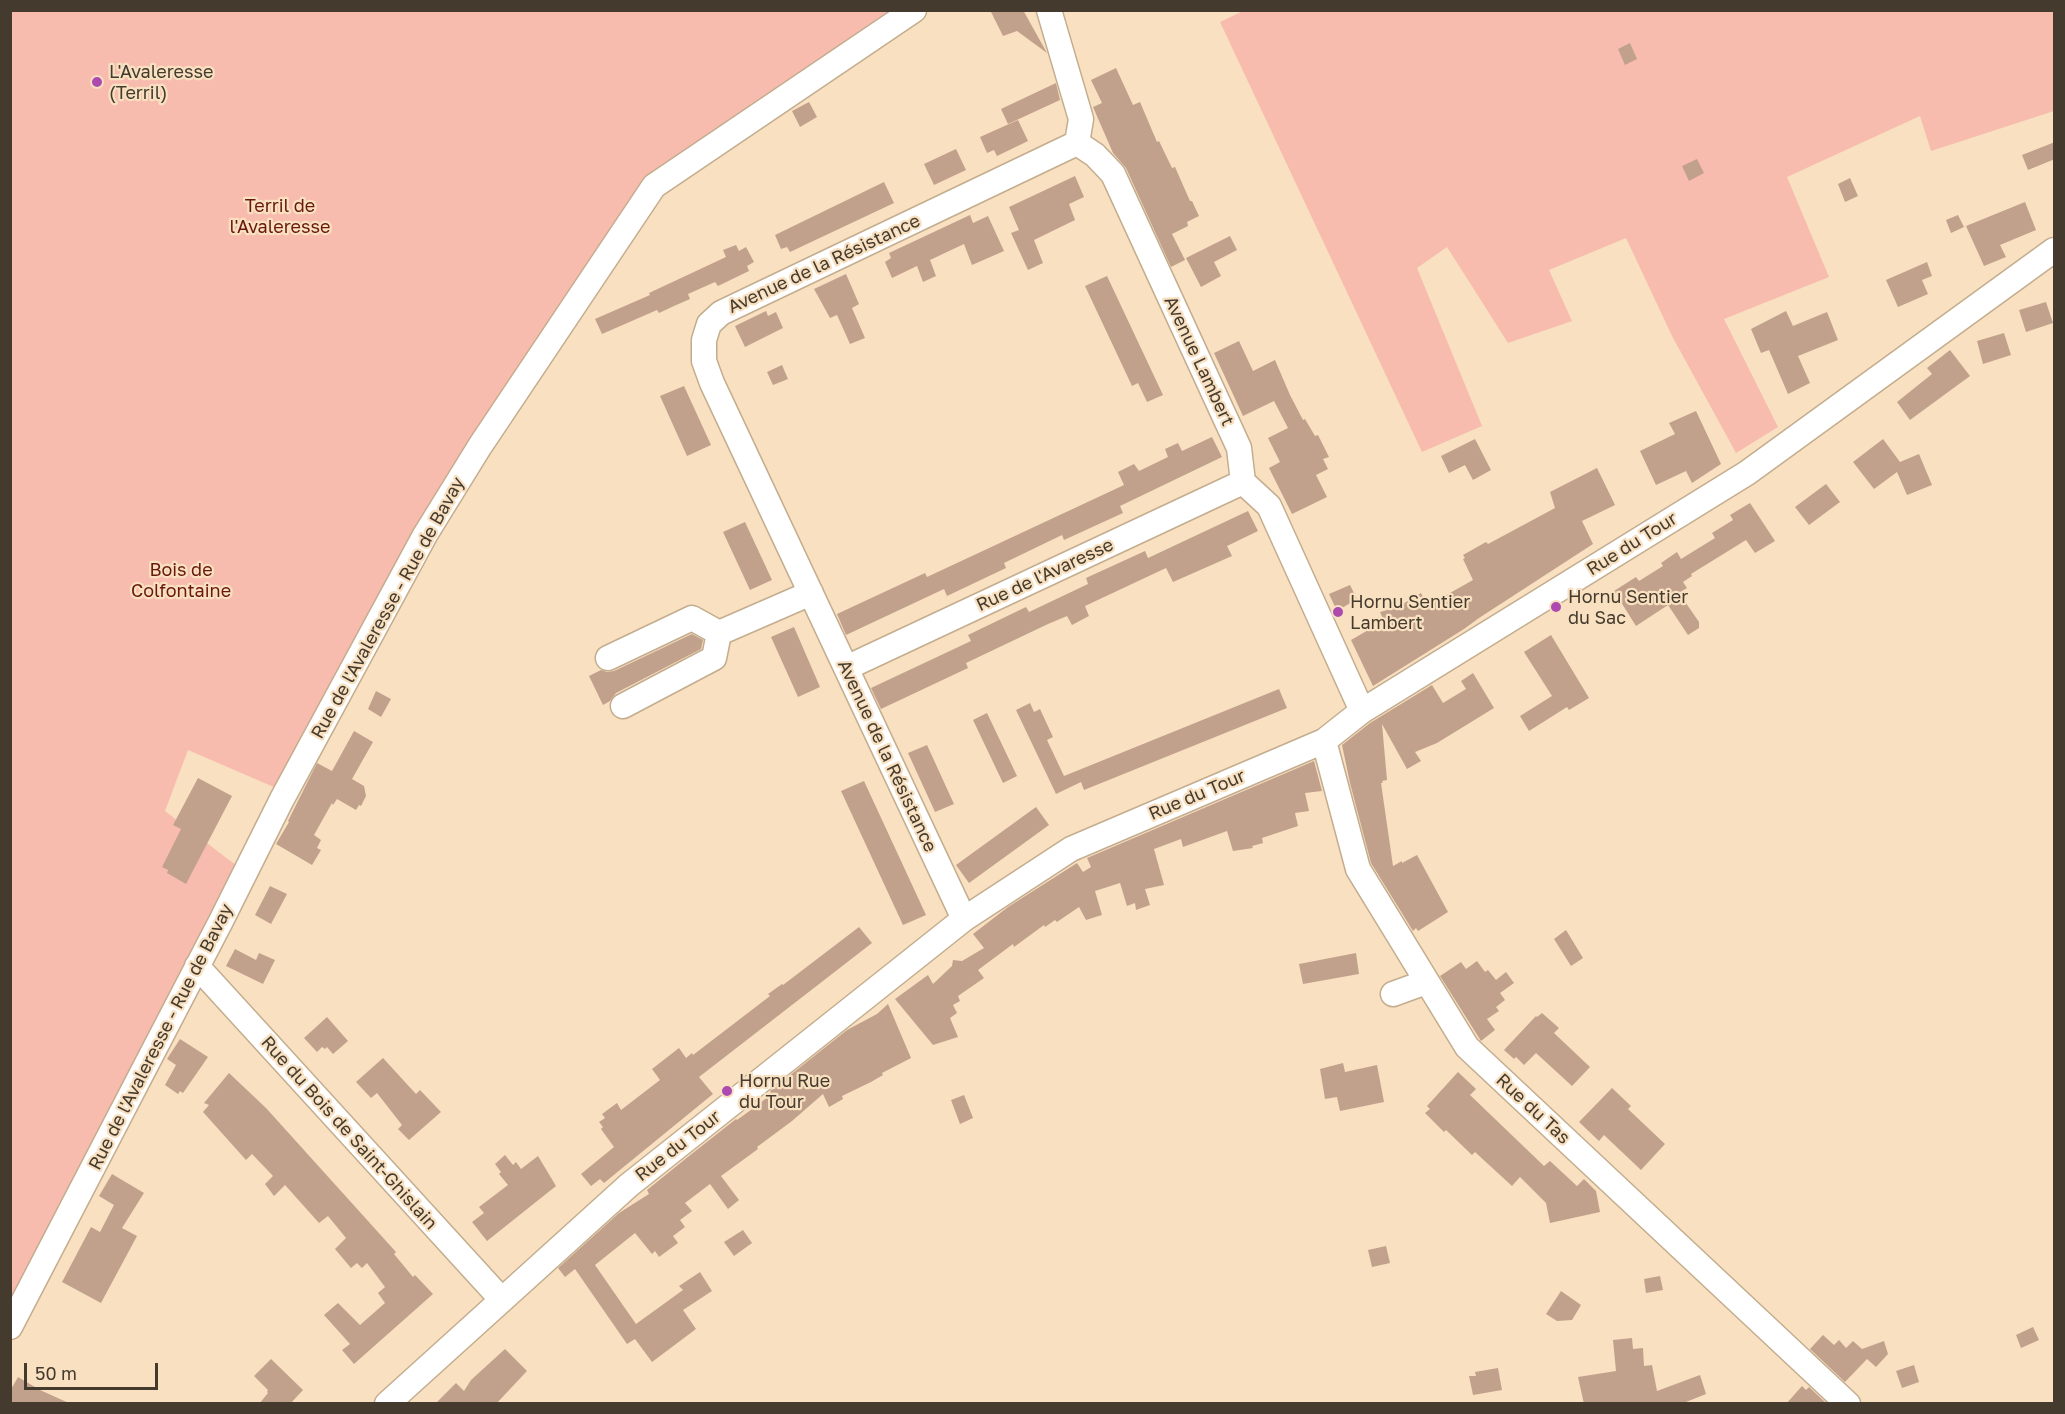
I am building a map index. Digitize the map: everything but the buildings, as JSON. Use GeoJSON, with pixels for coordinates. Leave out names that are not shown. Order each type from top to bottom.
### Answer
{"type":"FeatureCollection","features":[{"type":"Feature","properties":{"kind":"street","name":"Rue de l'Avaleresse - Rue de Bavay"},"geometry":{"type":"LineString","coordinates":[[10,1327],[282,799],[425,535],[480,446],[654,186],[914,10]]}},
{"type":"Feature","properties":{"kind":"street"},"geometry":{"type":"LineString","coordinates":[[1049,10],[1081,119],[1077,143]]}},
{"type":"Feature","properties":{"kind":"street","name":"Avenue Lambert"},"geometry":{"type":"LineString","coordinates":[[1077,143],[1095,155],[1113,174],[1239,448],[1243,482]]}},
{"type":"Feature","properties":{"kind":"street","name":"Avenue de la Résistance"},"geometry":{"type":"LineString","coordinates":[[964,919],[712,383],[704,361],[704,340],[709,324],[721,313],[1077,143]]}},
{"type":"Feature","properties":{"kind":"street","name":"Rue du Tour"},"geometry":{"type":"LineString","coordinates":[[387,1404],[629,1185],[964,919],[1071,849],[1324,741],[1362,711],[1747,473],[2055,250]]}},
{"type":"Feature","properties":{"kind":"street"},"geometry":{"type":"LineString","coordinates":[[1243,482],[1269,506],[1362,711]]}},
{"type":"Feature","properties":{"kind":"street","name":"Rue de l'Avaresse"},"geometry":{"type":"LineString","coordinates":[[846,668],[1243,482]]}},
{"type":"Feature","properties":{"kind":"street"},"geometry":{"type":"LineString","coordinates":[[719,633],[811,593]]}},
{"type":"Feature","properties":{"kind":"street"},"geometry":{"type":"LineString","coordinates":[[608,658],[692,618],[719,633]]}},
{"type":"Feature","properties":{"kind":"street"},"geometry":{"type":"LineString","coordinates":[[623,706],[714,658],[719,633]]}},
{"type":"Feature","properties":{"kind":"street","name":"Rue du Tas"},"geometry":{"type":"LineString","coordinates":[[1324,741],[1358,869],[1467,1047],[1848,1404]]}},
{"type":"Feature","properties":{"kind":"street","name":"Rue du Bois de Saint-Ghislain"},"geometry":{"type":"LineString","coordinates":[[197,966],[502,1300]]}},
{"type":"Feature","properties":{"kind":"street"},"geometry":{"type":"LineString","coordinates":[[1393,994],[1426,982]]}},
{"type":"Feature","properties":{"kind":"green space"},"geometry":{"type":"Polygon","coordinates":[[[1245,10],[2054,11],[2054,111],[1931,151],[1920,116],[1787,177],[1829,277],[1724,319],[1778,427],[1736,453],[1672,336],[1626,238],[1549,270],[1572,321],[1508,343],[1447,247],[1417,268],[1482,426],[1422,452],[1220,22],[1245,10]]]}},
{"type":"Feature","properties":{"kind":"green space"},"geometry":{"type":"Polygon","coordinates":[[[10,11],[919,11],[645,180],[276,788],[188,750],[165,811],[237,866],[10,1304],[10,11]]]}},
{"type":"Feature","properties":{"kind":"place","name":"L'Avaleresse (Terril)"},"geometry":{"type":"Point","coordinates":[97,82]}},
{"type":"Feature","properties":{"kind":"place","name":"Hornu Sentier du Sac"},"geometry":{"type":"Point","coordinates":[1556,607]}},
{"type":"Feature","properties":{"kind":"place","name":"Hornu Sentier Lambert"},"geometry":{"type":"Point","coordinates":[1338,612]}},
{"type":"Feature","properties":{"kind":"place","name":"Hornu Rue du Tour"},"geometry":{"type":"Point","coordinates":[727,1091]}},
{"type":"Feature","properties":{"kind":"park label","name":"Terril de l'Avaleresse"},"geometry":{"type":"Point","coordinates":[280,216]}},
{"type":"Feature","properties":{"kind":"park label","name":"Bois de Colfontaine"},"geometry":{"type":"Point","coordinates":[181,580]}}]}
